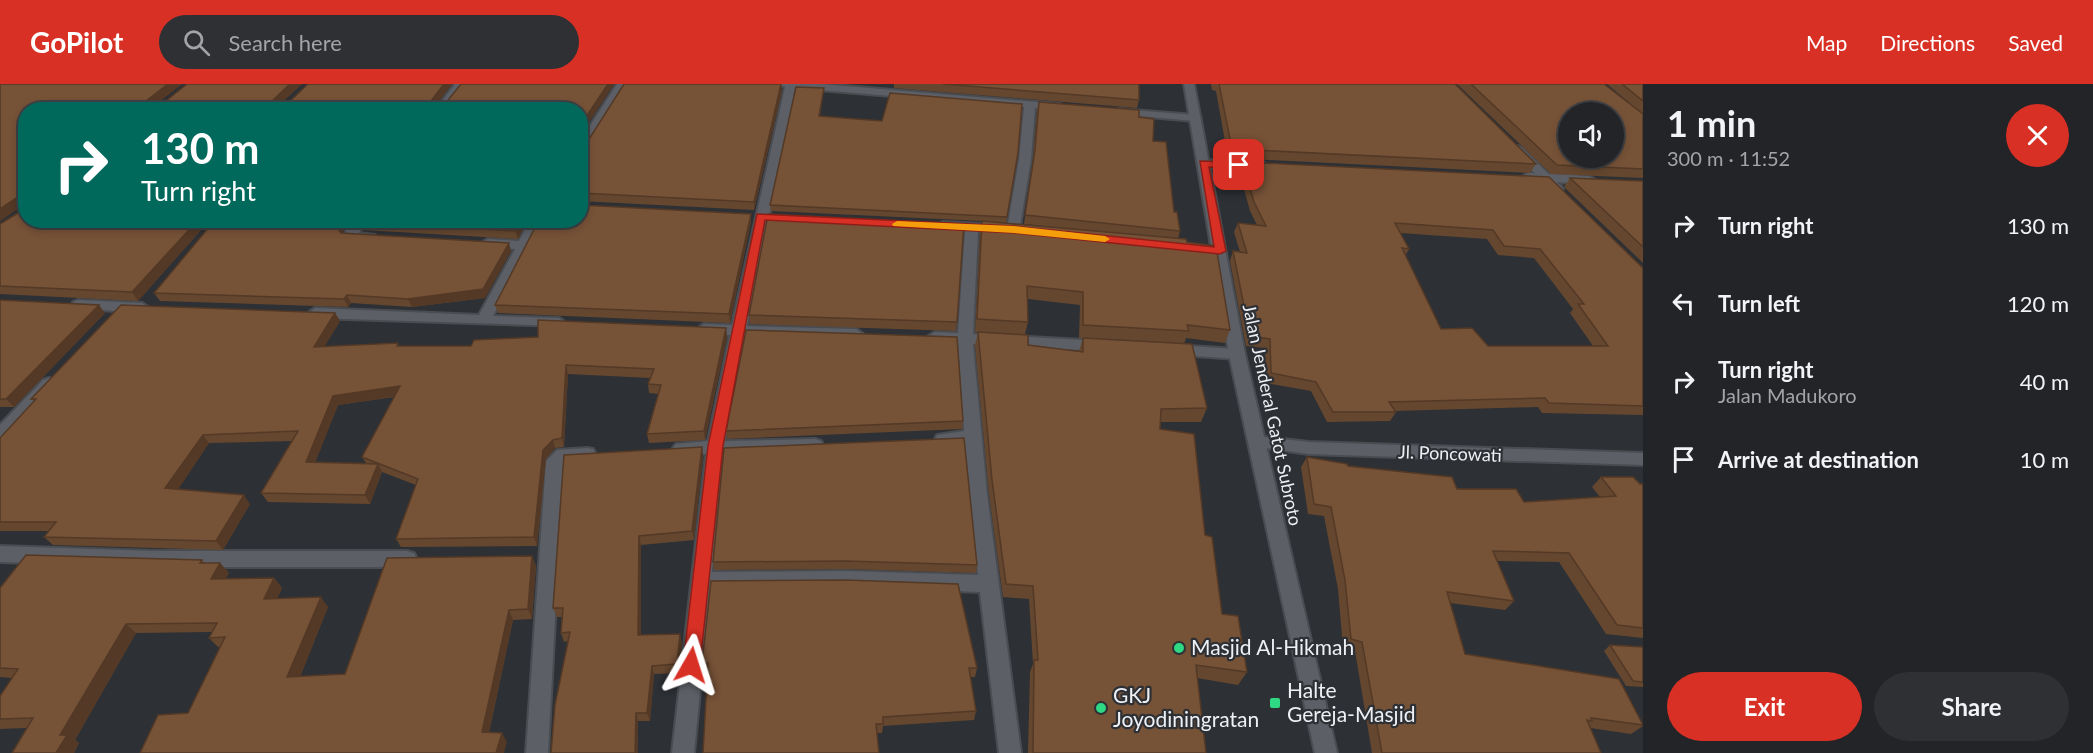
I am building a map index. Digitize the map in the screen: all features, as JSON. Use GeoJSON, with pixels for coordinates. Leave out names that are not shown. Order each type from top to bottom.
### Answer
{"type":"FeatureCollection","features":[{"type":"Feature","properties":{"kind":"street"},"geometry":{"type":"LineString","coordinates":[[446,102],[461,84]]}},
{"type":"Feature","properties":{"kind":"street"},"geometry":{"type":"LineString","coordinates":[[588,138],[622,84]]}},
{"type":"Feature","properties":{"kind":"street"},"geometry":{"type":"LineString","coordinates":[[783,84],[1077,109]]}},
{"type":"Feature","properties":{"kind":"street"},"geometry":{"type":"LineString","coordinates":[[682,753],[716,446],[760,217],[791,84]]}},
{"type":"Feature","properties":{"kind":"street","name":"Jalan Jenderal Gatot Subroto"},"geometry":{"type":"LineString","coordinates":[[1189,84],[1204,164],[1214,250],[1326,753]]}},
{"type":"Feature","properties":{"kind":"street"},"geometry":{"type":"LineString","coordinates":[[927,226],[1020,230],[1030,105]]}},
{"type":"Feature","properties":{"kind":"street"},"geometry":{"type":"LineString","coordinates":[[1113,112],[1195,118]]}},
{"type":"Feature","properties":{"kind":"street"},"geometry":{"type":"LineString","coordinates":[[1505,138],[1570,202]]}},
{"type":"Feature","properties":{"kind":"street"},"geometry":{"type":"LineString","coordinates":[[1204,164],[1275,166]]}},
{"type":"Feature","properties":{"kind":"street"},"geometry":{"type":"LineString","coordinates":[[1510,176],[1600,181]]}},
{"type":"Feature","properties":{"kind":"street"},"geometry":{"type":"LineString","coordinates":[[355,228],[350,236],[378,238]]}},
{"type":"Feature","properties":{"kind":"street"},"geometry":{"type":"LineString","coordinates":[[484,319],[533,228]]}},
{"type":"Feature","properties":{"kind":"street"},"geometry":{"type":"LineString","coordinates":[[972,228],[965,338],[978,494],[1010,753]]}},
{"type":"Feature","properties":{"kind":"street"},"geometry":{"type":"LineString","coordinates":[[479,243],[523,245]]}},
{"type":"Feature","properties":{"kind":"street"},"geometry":{"type":"LineString","coordinates":[[66,304],[122,307],[149,305]]}},
{"type":"Feature","properties":{"kind":"street"},"geometry":{"type":"LineString","coordinates":[[106,324],[122,307]]}},
{"type":"Feature","properties":{"kind":"street"},"geometry":{"type":"LineString","coordinates":[[297,313],[484,319],[579,325]]}},
{"type":"Feature","properties":{"kind":"street"},"geometry":{"type":"LineString","coordinates":[[693,328],[869,334]]}},
{"type":"Feature","properties":{"kind":"street"},"geometry":{"type":"LineString","coordinates":[[917,336],[1119,347]]}},
{"type":"Feature","properties":{"kind":"street"},"geometry":{"type":"LineString","coordinates":[[1154,349],[1237,354]]}},
{"type":"Feature","properties":{"kind":"street"},"geometry":{"type":"LineString","coordinates":[[0,436],[58,376]]}},
{"type":"Feature","properties":{"kind":"street"},"geometry":{"type":"LineString","coordinates":[[927,440],[975,437]]}},
{"type":"Feature","properties":{"kind":"street","name":"Jl. Poncowati"},"geometry":{"type":"LineString","coordinates":[[1257,442],[1321,449],[1643,459]]}},
{"type":"Feature","properties":{"kind":"street"},"geometry":{"type":"LineString","coordinates":[[669,449],[832,444]]}},
{"type":"Feature","properties":{"kind":"street"},"geometry":{"type":"LineString","coordinates":[[537,753],[542,556],[555,461],[563,455],[598,453]]}},
{"type":"Feature","properties":{"kind":"street"},"geometry":{"type":"LineString","coordinates":[[0,554],[176,559],[429,559]]}},
{"type":"Feature","properties":{"kind":"street"},"geometry":{"type":"LineString","coordinates":[[700,580],[846,579],[989,584]]}},
{"type":"Feature","properties":{"kind":"building"},"geometry":{"type":"Polygon","coordinates":[[[0,84],[168,84],[146,102],[18,102],[18,197],[0,209],[0,84]]]}},
{"type":"Feature","properties":{"kind":"building"},"geometry":{"type":"Polygon","coordinates":[[[187,84],[290,84],[272,101],[164,102],[187,84]]]}},
{"type":"Feature","properties":{"kind":"building"},"geometry":{"type":"Polygon","coordinates":[[[308,84],[444,84],[431,101],[289,102],[308,84]]]}},
{"type":"Feature","properties":{"kind":"building"},"geometry":{"type":"Polygon","coordinates":[[[461,84],[608,84],[588,114],[588,102],[447,102],[461,84]]]}},
{"type":"Feature","properties":{"kind":"building"},"geometry":{"type":"Polygon","coordinates":[[[624,84],[781,84],[754,202],[588,193],[588,141],[624,84]]]}},
{"type":"Feature","properties":{"kind":"building"},"geometry":{"type":"Polygon","coordinates":[[[943,84],[1139,84],[1139,100],[943,84]]]}},
{"type":"Feature","properties":{"kind":"building"},"geometry":{"type":"Polygon","coordinates":[[[1219,84],[1455,84],[1536,164],[1232,149],[1219,84]]]}},
{"type":"Feature","properties":{"kind":"building"},"geometry":{"type":"Polygon","coordinates":[[[1471,84],[1604,84],[1643,114],[1643,169],[1622,168],[1624,168],[1624,102],[1558,102],[1558,165],[1471,84]]]}},
{"type":"Feature","properties":{"kind":"building"},"geometry":{"type":"Polygon","coordinates":[[[1622,84],[1643,84],[1643,101],[1622,84]]]}},
{"type":"Feature","properties":{"kind":"building"},"geometry":{"type":"Polygon","coordinates":[[[796,87],[824,88],[819,116],[882,121],[890,93],[1022,104],[1018,153],[1007,217],[770,205],[796,87]]]}},
{"type":"Feature","properties":{"kind":"building"},"geometry":{"type":"Polygon","coordinates":[[[1039,102],[1139,110],[1139,117],[1154,119],[1153,141],[1166,142],[1174,212],[1177,212],[1180,231],[1025,215],[1035,150],[1039,102]]]}},
{"type":"Feature","properties":{"kind":"building"},"geometry":{"type":"Polygon","coordinates":[[[1242,162],[1549,177],[1643,268],[1643,406],[1549,403],[1545,398],[1389,402],[1396,412],[1333,412],[1316,382],[1271,373],[1270,339],[1250,336],[1233,251],[1247,253],[1238,223],[1266,226],[1254,202],[1242,162]],[[1395,223],[1409,249],[1402,248],[1441,329],[1472,328],[1488,346],[1608,346],[1578,304],[1584,304],[1540,249],[1504,246],[1493,230],[1395,223]]]}},
{"type":"Feature","properties":{"kind":"building"},"geometry":{"type":"Polygon","coordinates":[[[1570,178],[1643,181],[1643,247],[1570,178]]]}},
{"type":"Feature","properties":{"kind":"building"},"geometry":{"type":"Polygon","coordinates":[[[588,205],[751,214],[729,314],[495,305],[535,228],[588,228],[588,205]]]}},
{"type":"Feature","properties":{"kind":"building"},"geometry":{"type":"Polygon","coordinates":[[[18,213],[18,228],[191,228],[132,292],[0,286],[0,224],[18,213]]]}},
{"type":"Feature","properties":{"kind":"building"},"geometry":{"type":"Polygon","coordinates":[[[768,214],[964,224],[957,322],[749,315],[768,214]]]}},
{"type":"Feature","properties":{"kind":"building"},"geometry":{"type":"Polygon","coordinates":[[[982,221],[1186,239],[1187,242],[1216,246],[1230,330],[1187,325],[1189,331],[1083,325],[1083,292],[1027,286],[1028,322],[977,319],[982,221]]]}},
{"type":"Feature","properties":{"kind":"building"},"geometry":{"type":"Polygon","coordinates":[[[208,228],[338,228],[341,233],[509,243],[483,289],[408,299],[347,295],[344,299],[154,293],[208,228]]]}},
{"type":"Feature","properties":{"kind":"building"},"geometry":{"type":"Polygon","coordinates":[[[463,228],[517,228],[515,231],[463,228]]]}},
{"type":"Feature","properties":{"kind":"building"},"geometry":{"type":"Polygon","coordinates":[[[0,300],[99,305],[6,399],[0,399],[0,300]]]}},
{"type":"Feature","properties":{"kind":"building"},"geometry":{"type":"Polygon","coordinates":[[[121,305],[335,313],[314,347],[398,343],[397,346],[471,346],[474,340],[538,337],[538,320],[726,328],[704,431],[647,434],[661,385],[648,384],[654,369],[566,365],[562,438],[553,440],[543,450],[534,537],[396,539],[418,479],[362,457],[400,386],[333,396],[306,462],[378,464],[365,495],[261,493],[298,431],[203,435],[165,488],[244,495],[216,541],[44,537],[56,522],[0,522],[0,438],[36,399],[31,399],[121,305]]]}},
{"type":"Feature","properties":{"kind":"building"},"geometry":{"type":"Polygon","coordinates":[[[746,330],[957,337],[963,421],[726,431],[746,330]]]}},
{"type":"Feature","properties":{"kind":"building"},"geometry":{"type":"Polygon","coordinates":[[[978,332],[1028,335],[1028,345],[1083,352],[1083,338],[1192,344],[1207,408],[1161,409],[1160,429],[1194,434],[1205,535],[1212,537],[1222,614],[1238,616],[1247,672],[1196,665],[1206,753],[1033,753],[1034,660],[1038,660],[1033,586],[1006,584],[992,480],[978,332]]]}},
{"type":"Feature","properties":{"kind":"building"},"geometry":{"type":"Polygon","coordinates":[[[964,438],[977,565],[846,561],[713,562],[724,448],[964,438]]]}},
{"type":"Feature","properties":{"kind":"building"},"geometry":{"type":"Polygon","coordinates":[[[702,447],[692,531],[639,536],[638,635],[680,634],[677,664],[652,666],[647,713],[636,713],[635,753],[551,753],[555,705],[570,632],[561,633],[563,608],[553,608],[564,455],[702,447]]]}},
{"type":"Feature","properties":{"kind":"building"},"geometry":{"type":"Polygon","coordinates":[[[1307,457],[1348,466],[1452,477],[1457,489],[1516,489],[1524,502],[1616,496],[1601,477],[1633,477],[1643,484],[1643,628],[1617,625],[1569,553],[1493,551],[1514,601],[1447,592],[1465,654],[1619,679],[1643,725],[1591,718],[1592,721],[1587,720],[1601,753],[1382,753],[1362,642],[1351,639],[1345,580],[1331,507],[1314,504],[1307,457]]]}},
{"type":"Feature","properties":{"kind":"building"},"geometry":{"type":"Polygon","coordinates":[[[26,555],[202,560],[200,563],[220,563],[211,579],[274,578],[264,599],[321,597],[287,677],[345,674],[387,558],[532,556],[528,609],[509,610],[482,732],[502,733],[496,753],[140,753],[158,715],[188,713],[225,637],[209,638],[217,623],[126,624],[60,735],[67,735],[56,753],[12,753],[33,718],[0,719],[0,696],[18,669],[0,668],[0,588],[26,555]]]}},
{"type":"Feature","properties":{"kind":"building"},"geometry":{"type":"Polygon","coordinates":[[[846,580],[958,584],[977,668],[969,668],[976,711],[883,717],[883,724],[876,724],[879,753],[703,753],[708,663],[702,663],[711,581],[846,580]]]}},
{"type":"Feature","properties":{"kind":"building"},"geometry":{"type":"Polygon","coordinates":[[[1610,645],[1643,647],[1643,682],[1633,681],[1610,645]]]}},
{"type":"Feature","properties":{"kind":"slow traffic"},"geometry":{"type":"LineString","coordinates":[[897,224],[1014,229],[1105,239]]}},
{"type":"Feature","properties":{"kind":"place","name":"Masjid Al-Hikmah"},"geometry":{"type":"Point","coordinates":[1179,648]}},
{"type":"Feature","properties":{"kind":"place","name":"Halte Gereja-Masjid"},"geometry":{"type":"Point","coordinates":[1275,703]}},
{"type":"Feature","properties":{"kind":"place","name":"GKJ Joyodiningratan"},"geometry":{"type":"Point","coordinates":[1101,708]}},
{"type":"Feature","properties":{"kind":"route"},"geometry":{"type":"LineString","coordinates":[[691,665],[716,446],[760,217],[1014,229],[1220,251],[1204,164],[1239,165]]}}]}
